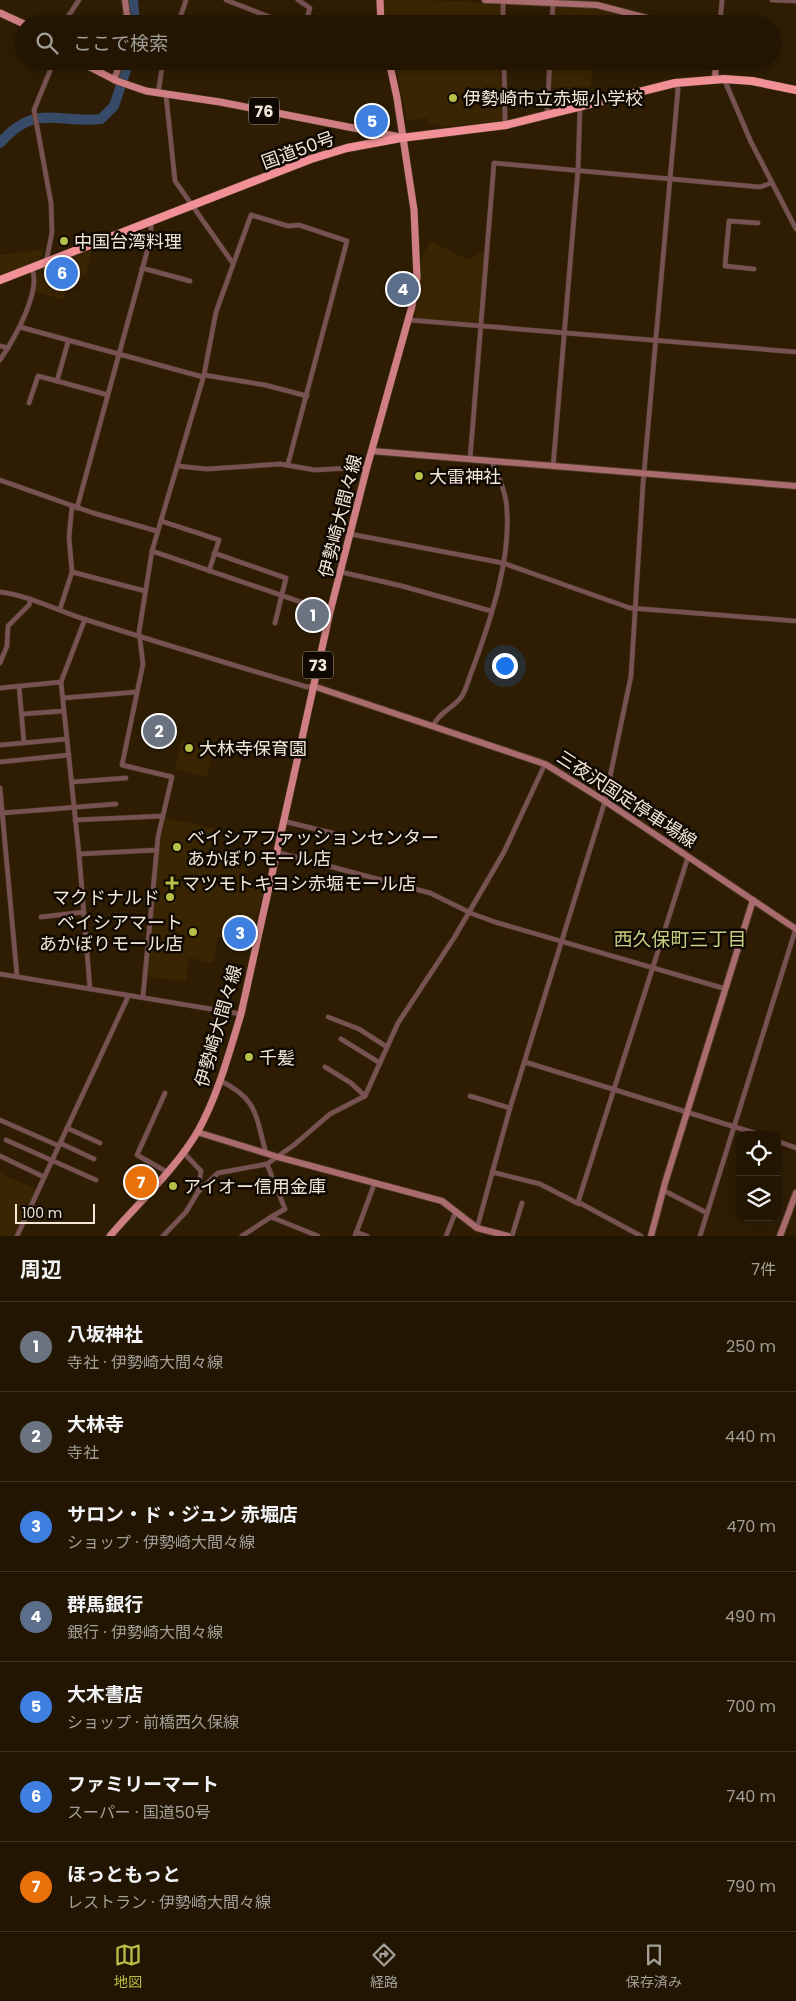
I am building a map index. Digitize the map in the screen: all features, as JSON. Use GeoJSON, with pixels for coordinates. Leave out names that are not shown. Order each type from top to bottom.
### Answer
{"type":"FeatureCollection","features":[{"type":"Feature","properties":{"kind":"highway","name":"国道50号"},"geometry":{"type":"LineString","coordinates":[[0,280],[329,153],[401,138],[490,128],[675,83],[724,79],[752,81],[796,90]]}},
{"type":"Feature","properties":{"kind":"main road"},"geometry":{"type":"LineString","coordinates":[[380,0],[381,15]]}},
{"type":"Feature","properties":{"kind":"main road"},"geometry":{"type":"LineString","coordinates":[[0,14],[15,20]]}},
{"type":"Feature","properties":{"kind":"main road","name":"76"},"geometry":{"type":"LineString","coordinates":[[96,70],[128,85],[158,94],[220,102],[401,138]]}},
{"type":"Feature","properties":{"kind":"main road","name":"伊勢崎大間々線"},"geometry":{"type":"LineString","coordinates":[[110,1236],[167,1172],[197,1132],[208,1111],[241,1014],[330,612],[367,467],[409,320],[417,278],[417,244],[414,210],[391,70]]}},
{"type":"Feature","properties":{"kind":"street"},"geometry":{"type":"LineString","coordinates":[[69,15],[79,0]]}},
{"type":"Feature","properties":{"kind":"street"},"geometry":{"type":"LineString","coordinates":[[125,0],[127,15]]}},
{"type":"Feature","properties":{"kind":"street"},"geometry":{"type":"LineString","coordinates":[[181,15],[186,0]]}},
{"type":"Feature","properties":{"kind":"street"},"geometry":{"type":"LineString","coordinates":[[226,0],[265,15]]}},
{"type":"Feature","properties":{"kind":"street"},"geometry":{"type":"LineString","coordinates":[[298,0],[310,8],[308,15]]}},
{"type":"Feature","properties":{"kind":"street"},"geometry":{"type":"LineString","coordinates":[[485,0],[553,4],[605,3],[642,15]]}},
{"type":"Feature","properties":{"kind":"street"},"geometry":{"type":"LineString","coordinates":[[721,15],[722,0]]}},
{"type":"Feature","properties":{"kind":"street"},"geometry":{"type":"LineString","coordinates":[[772,0],[796,1]]}},
{"type":"Feature","properties":{"kind":"street"},"geometry":{"type":"LineString","coordinates":[[503,2],[503,15]]}},
{"type":"Feature","properties":{"kind":"street"},"geometry":{"type":"LineString","coordinates":[[552,15],[553,4]]}},
{"type":"Feature","properties":{"kind":"street"},"geometry":{"type":"LineString","coordinates":[[46,263],[52,232],[52,212],[35,114],[37,100],[50,70]]}},
{"type":"Feature","properties":{"kind":"street"},"geometry":{"type":"LineString","coordinates":[[116,80],[119,70]]}},
{"type":"Feature","properties":{"kind":"street"},"geometry":{"type":"LineString","coordinates":[[158,94],[162,70]]}},
{"type":"Feature","properties":{"kind":"street"},"geometry":{"type":"LineString","coordinates":[[504,70],[504,120]]}},
{"type":"Feature","properties":{"kind":"street"},"geometry":{"type":"LineString","coordinates":[[548,112],[550,70]]}},
{"type":"Feature","properties":{"kind":"street"},"geometry":{"type":"LineString","coordinates":[[715,79],[716,70]]}},
{"type":"Feature","properties":{"kind":"street"},"geometry":{"type":"LineString","coordinates":[[724,79],[771,183],[796,227]]}},
{"type":"Feature","properties":{"kind":"street"},"geometry":{"type":"LineString","coordinates":[[477,1228],[510,1108],[606,800],[631,676],[644,474],[678,89],[675,83]]}},
{"type":"Feature","properties":{"kind":"street"},"geometry":{"type":"LineString","coordinates":[[166,95],[174,154],[174,177],[232,262]]}},
{"type":"Feature","properties":{"kind":"street"},"geometry":{"type":"LineString","coordinates":[[553,467],[578,170],[580,107]]}},
{"type":"Feature","properties":{"kind":"street"},"geometry":{"type":"LineString","coordinates":[[470,459],[494,163],[760,186],[771,183]]}},
{"type":"Feature","properties":{"kind":"street"},"geometry":{"type":"LineString","coordinates":[[143,996],[157,850],[172,777],[122,764],[143,664],[139,635],[145,591],[157,531],[203,376],[213,323],[232,262],[251,214],[288,226],[299,225],[347,241],[288,464]]}},
{"type":"Feature","properties":{"kind":"street"},"geometry":{"type":"LineString","coordinates":[[754,269],[725,266],[729,221],[758,223]]}},
{"type":"Feature","properties":{"kind":"street"},"geometry":{"type":"LineString","coordinates":[[60,609],[72,572],[69,537],[75,507],[151,237],[150,222]]}},
{"type":"Feature","properties":{"kind":"street"},"geometry":{"type":"LineString","coordinates":[[0,360],[20,327],[27,309],[33,282],[32,268]]}},
{"type":"Feature","properties":{"kind":"street"},"geometry":{"type":"LineString","coordinates":[[142,268],[190,281]]}},
{"type":"Feature","properties":{"kind":"street"},"geometry":{"type":"LineString","coordinates":[[409,320],[796,352]]}},
{"type":"Feature","properties":{"kind":"street"},"geometry":{"type":"LineString","coordinates":[[20,327],[68,342],[203,376],[265,385],[307,396]]}},
{"type":"Feature","properties":{"kind":"street"},"geometry":{"type":"LineString","coordinates":[[57,381],[68,342]]}},
{"type":"Feature","properties":{"kind":"street"},"geometry":{"type":"LineString","coordinates":[[0,346],[8,348]]}},
{"type":"Feature","properties":{"kind":"street"},"geometry":{"type":"LineString","coordinates":[[29,403],[38,376],[108,395]]}},
{"type":"Feature","properties":{"kind":"street"},"geometry":{"type":"LineString","coordinates":[[372,451],[796,486]]}},
{"type":"Feature","properties":{"kind":"street"},"geometry":{"type":"LineString","coordinates":[[433,726],[446,709],[462,696],[490,611],[503,563],[506,549],[506,503],[504,489],[492,462]]}},
{"type":"Feature","properties":{"kind":"street"},"geometry":{"type":"LineString","coordinates":[[177,466],[208,469],[267,463],[288,464],[315,470],[367,467]]}},
{"type":"Feature","properties":{"kind":"street"},"geometry":{"type":"LineString","coordinates":[[0,480],[75,507],[157,531]]}},
{"type":"Feature","properties":{"kind":"street"},"geometry":{"type":"LineString","coordinates":[[161,521],[219,540],[209,571]]}},
{"type":"Feature","properties":{"kind":"street"},"geometry":{"type":"LineString","coordinates":[[350,534],[503,563],[634,608],[796,621]]}},
{"type":"Feature","properties":{"kind":"street"},"geometry":{"type":"LineString","coordinates":[[152,551],[281,597],[330,612]]}},
{"type":"Feature","properties":{"kind":"street"},"geometry":{"type":"LineString","coordinates":[[214,553],[286,578],[275,622]]}},
{"type":"Feature","properties":{"kind":"street"},"geometry":{"type":"LineString","coordinates":[[72,572],[145,591]]}},
{"type":"Feature","properties":{"kind":"street"},"geometry":{"type":"LineString","coordinates":[[341,572],[402,586],[490,611]]}},
{"type":"Feature","properties":{"kind":"street"},"geometry":{"type":"LineString","coordinates":[[0,592],[31,599],[85,619],[255,672],[306,687],[313,686]]}},
{"type":"Feature","properties":{"kind":"street"},"geometry":{"type":"LineString","coordinates":[[0,663],[7,646],[8,626],[29,605],[31,599]]}},
{"type":"Feature","properties":{"kind":"street"},"geometry":{"type":"LineString","coordinates":[[85,619],[61,682],[76,820],[90,989]]}},
{"type":"Feature","properties":{"kind":"street"},"geometry":{"type":"LineString","coordinates":[[0,688],[61,682]]}},
{"type":"Feature","properties":{"kind":"street"},"geometry":{"type":"LineString","coordinates":[[19,686],[24,743]]}},
{"type":"Feature","properties":{"kind":"street","name":"三夜沢国定停車場線"},"geometry":{"type":"LineString","coordinates":[[313,686],[545,764],[606,800],[796,928]]}},
{"type":"Feature","properties":{"kind":"street"},"geometry":{"type":"LineString","coordinates":[[63,698],[137,692]]}},
{"type":"Feature","properties":{"kind":"street"},"geometry":{"type":"LineString","coordinates":[[22,714],[64,710]]}},
{"type":"Feature","properties":{"kind":"street"},"geometry":{"type":"LineString","coordinates":[[0,745],[67,739]]}},
{"type":"Feature","properties":{"kind":"street"},"geometry":{"type":"LineString","coordinates":[[0,762],[69,755]]}},
{"type":"Feature","properties":{"kind":"street"},"geometry":{"type":"LineString","coordinates":[[163,1236],[186,1212],[198,1192],[218,1173],[266,1164],[278,1157],[330,1114],[365,1096],[398,1023],[435,968],[513,835],[545,764]]}},
{"type":"Feature","properties":{"kind":"street"},"geometry":{"type":"LineString","coordinates":[[72,782],[126,778]]}},
{"type":"Feature","properties":{"kind":"street"},"geometry":{"type":"LineString","coordinates":[[0,788],[2,832],[17,976]]}},
{"type":"Feature","properties":{"kind":"street"},"geometry":{"type":"LineString","coordinates":[[2,813],[116,804]]}},
{"type":"Feature","properties":{"kind":"street"},"geometry":{"type":"LineString","coordinates":[[76,820],[163,816]]}},
{"type":"Feature","properties":{"kind":"street"},"geometry":{"type":"LineString","coordinates":[[283,822],[336,834]]}},
{"type":"Feature","properties":{"kind":"street"},"geometry":{"type":"LineString","coordinates":[[79,854],[157,850]]}},
{"type":"Feature","properties":{"kind":"street"},"geometry":{"type":"LineString","coordinates":[[276,852],[430,893],[495,922],[563,940],[726,989]]}},
{"type":"Feature","properties":{"kind":"street"},"geometry":{"type":"LineString","coordinates":[[579,1204],[651,967],[688,857]]}},
{"type":"Feature","properties":{"kind":"street"},"geometry":{"type":"LineString","coordinates":[[651,1236],[663,1190],[754,900]]}},
{"type":"Feature","properties":{"kind":"street"},"geometry":{"type":"LineString","coordinates":[[41,916],[84,912]]}},
{"type":"Feature","properties":{"kind":"street"},"geometry":{"type":"LineString","coordinates":[[700,1236],[796,928]]}},
{"type":"Feature","properties":{"kind":"street"},"geometry":{"type":"LineString","coordinates":[[0,974],[143,996],[241,1014]]}},
{"type":"Feature","properties":{"kind":"street"},"geometry":{"type":"LineString","coordinates":[[17,1236],[128,999],[127,995]]}},
{"type":"Feature","properties":{"kind":"street"},"geometry":{"type":"LineString","coordinates":[[328,1017],[359,1029],[387,1047]]}},
{"type":"Feature","properties":{"kind":"street"},"geometry":{"type":"LineString","coordinates":[[341,1039],[380,1063]]}},
{"type":"Feature","properties":{"kind":"street"},"geometry":{"type":"LineString","coordinates":[[524,1062],[750,1131]]}},
{"type":"Feature","properties":{"kind":"street"},"geometry":{"type":"LineString","coordinates":[[324,1067],[351,1083],[365,1096]]}},
{"type":"Feature","properties":{"kind":"street"},"geometry":{"type":"LineString","coordinates":[[219,1080],[236,1088],[252,1103],[266,1153]]}},
{"type":"Feature","properties":{"kind":"street"},"geometry":{"type":"LineString","coordinates":[[165,1092],[137,1155],[167,1172]]}},
{"type":"Feature","properties":{"kind":"street"},"geometry":{"type":"LineString","coordinates":[[470,1096],[510,1108]]}},
{"type":"Feature","properties":{"kind":"street"},"geometry":{"type":"LineString","coordinates":[[0,1120],[94,1159]]}},
{"type":"Feature","properties":{"kind":"street"},"geometry":{"type":"LineString","coordinates":[[67,1128],[100,1143]]}},
{"type":"Feature","properties":{"kind":"street"},"geometry":{"type":"LineString","coordinates":[[197,1132],[278,1157],[442,1201],[477,1228],[508,1236]]}},
{"type":"Feature","properties":{"kind":"street"},"geometry":{"type":"LineString","coordinates":[[6,1140],[53,1159],[96,1180]]}},
{"type":"Feature","properties":{"kind":"street"},"geometry":{"type":"LineString","coordinates":[[781,1142],[796,1148]]}},
{"type":"Feature","properties":{"kind":"street"},"geometry":{"type":"LineString","coordinates":[[183,1152],[201,1171],[198,1192]]}},
{"type":"Feature","properties":{"kind":"street"},"geometry":{"type":"LineString","coordinates":[[0,1156],[44,1177]]}},
{"type":"Feature","properties":{"kind":"street"},"geometry":{"type":"LineString","coordinates":[[242,1236],[285,1209],[266,1164]]}},
{"type":"Feature","properties":{"kind":"street"},"geometry":{"type":"LineString","coordinates":[[492,1172],[540,1184],[641,1236]]}},
{"type":"Feature","properties":{"kind":"street"},"geometry":{"type":"LineString","coordinates":[[367,1236],[356,1234],[375,1182]]}},
{"type":"Feature","properties":{"kind":"street"},"geometry":{"type":"LineString","coordinates":[[663,1190],[707,1213]]}},
{"type":"Feature","properties":{"kind":"street"},"geometry":{"type":"LineString","coordinates":[[780,1236],[796,1193]]}},
{"type":"Feature","properties":{"kind":"street"},"geometry":{"type":"LineString","coordinates":[[512,1236],[522,1203]]}},
{"type":"Feature","properties":{"kind":"street"},"geometry":{"type":"LineString","coordinates":[[446,1236],[456,1211]]}},
{"type":"Feature","properties":{"kind":"street"},"geometry":{"type":"LineString","coordinates":[[270,1217],[318,1236]]}},
{"type":"Feature","properties":{"kind":"shaded area"},"geometry":{"type":"Polygon","coordinates":[[[384,0],[465,1],[500,6],[500,15],[385,15],[384,0]]]}},
{"type":"Feature","properties":{"kind":"shaded area"},"geometry":{"type":"Polygon","coordinates":[[[555,8],[597,9],[620,15],[555,15],[555,8]]]}},
{"type":"Feature","properties":{"kind":"shaded area","name":"伊勢崎市立赤堀小学校"},"geometry":{"type":"Polygon","coordinates":[[[396,70],[501,70],[502,121],[439,127],[439,123],[429,123],[428,118],[407,121],[396,70]]]}},
{"type":"Feature","properties":{"kind":"shaded area"},"geometry":{"type":"Polygon","coordinates":[[[551,70],[592,70],[591,87],[550,88],[551,70]]]}},
{"type":"Feature","properties":{"kind":"shaded area"},"geometry":{"type":"Polygon","coordinates":[[[431,241],[468,260],[485,250],[479,321],[477,323],[417,318],[414,313],[422,255],[431,241]]]}},
{"type":"Feature","properties":{"kind":"shaded area"},"geometry":{"type":"Polygon","coordinates":[[[44,249],[39,261],[0,276],[0,255],[44,249]]]}},
{"type":"Feature","properties":{"kind":"shaded area"},"geometry":{"type":"Polygon","coordinates":[[[92,249],[86,275],[83,276],[81,281],[69,279],[63,300],[34,291],[39,270],[92,249]]]}},
{"type":"Feature","properties":{"kind":"shaded area"},"geometry":{"type":"Polygon","coordinates":[[[182,740],[205,746],[206,752],[212,754],[207,777],[175,769],[182,740]]]}},
{"type":"Feature","properties":{"kind":"shaded area"},"geometry":{"type":"Polygon","coordinates":[[[166,818],[214,828],[210,851],[214,855],[249,864],[245,879],[265,885],[250,945],[218,936],[213,963],[189,958],[186,981],[146,977],[159,851],[166,818]]]}},
{"type":"Feature","properties":{"kind":"shaded area"},"geometry":{"type":"Polygon","coordinates":[[[0,1173],[36,1189],[14,1236],[0,1236],[0,1173]]]}},
{"type":"Feature","properties":{"kind":"waterway"},"geometry":{"type":"LineString","coordinates":[[133,0],[134,15]]}},
{"type":"Feature","properties":{"kind":"waterway"},"geometry":{"type":"LineString","coordinates":[[0,143],[13,130],[36,119],[101,119],[114,106],[126,70]]}},
{"type":"Feature","properties":{"kind":"place","name":"伊勢崎市立赤堀小学校"},"geometry":{"type":"Point","coordinates":[453,98]}},
{"type":"Feature","properties":{"kind":"place","name":"大木書店"},"geometry":{"type":"Point","coordinates":[372,121]}},
{"type":"Feature","properties":{"kind":"place","name":"中国台湾料理"},"geometry":{"type":"Point","coordinates":[64,241]}},
{"type":"Feature","properties":{"kind":"place","name":"ファミリーマート"},"geometry":{"type":"Point","coordinates":[62,273]}},
{"type":"Feature","properties":{"kind":"place","name":"群馬銀行"},"geometry":{"type":"Point","coordinates":[403,289]}},
{"type":"Feature","properties":{"kind":"place","name":"大雷神社"},"geometry":{"type":"Point","coordinates":[419,476]}},
{"type":"Feature","properties":{"kind":"place","name":"八坂神社"},"geometry":{"type":"Point","coordinates":[313,615]}},
{"type":"Feature","properties":{"kind":"place","name":"大林寺"},"geometry":{"type":"Point","coordinates":[159,731]}},
{"type":"Feature","properties":{"kind":"place","name":"大林寺保育園"},"geometry":{"type":"Point","coordinates":[189,748]}},
{"type":"Feature","properties":{"kind":"place","name":"ベイシアファッションセンター あかぼりモール店"},"geometry":{"type":"Point","coordinates":[177,847]}},
{"type":"Feature","properties":{"kind":"place","name":"マツモトキヨシ赤堀モール店"},"geometry":{"type":"Point","coordinates":[172,883]}},
{"type":"Feature","properties":{"kind":"place","name":"マクドナルド"},"geometry":{"type":"Point","coordinates":[170,897]}},
{"type":"Feature","properties":{"kind":"place","name":"ベイシアマート あかぼりモール店"},"geometry":{"type":"Point","coordinates":[193,932]}},
{"type":"Feature","properties":{"kind":"place","name":"サロン・ド・ジュン 赤堀店"},"geometry":{"type":"Point","coordinates":[240,933]}},
{"type":"Feature","properties":{"kind":"place","name":"千髪"},"geometry":{"type":"Point","coordinates":[249,1057]}},
{"type":"Feature","properties":{"kind":"place","name":"ほっともっと"},"geometry":{"type":"Point","coordinates":[141,1182]}},
{"type":"Feature","properties":{"kind":"place","name":"アイオー信用金庫"},"geometry":{"type":"Point","coordinates":[173,1186]}},
{"type":"Feature","properties":{"kind":"district","name":"西久保町三丁目"},"geometry":{"type":"Point","coordinates":[680,939]}}]}
